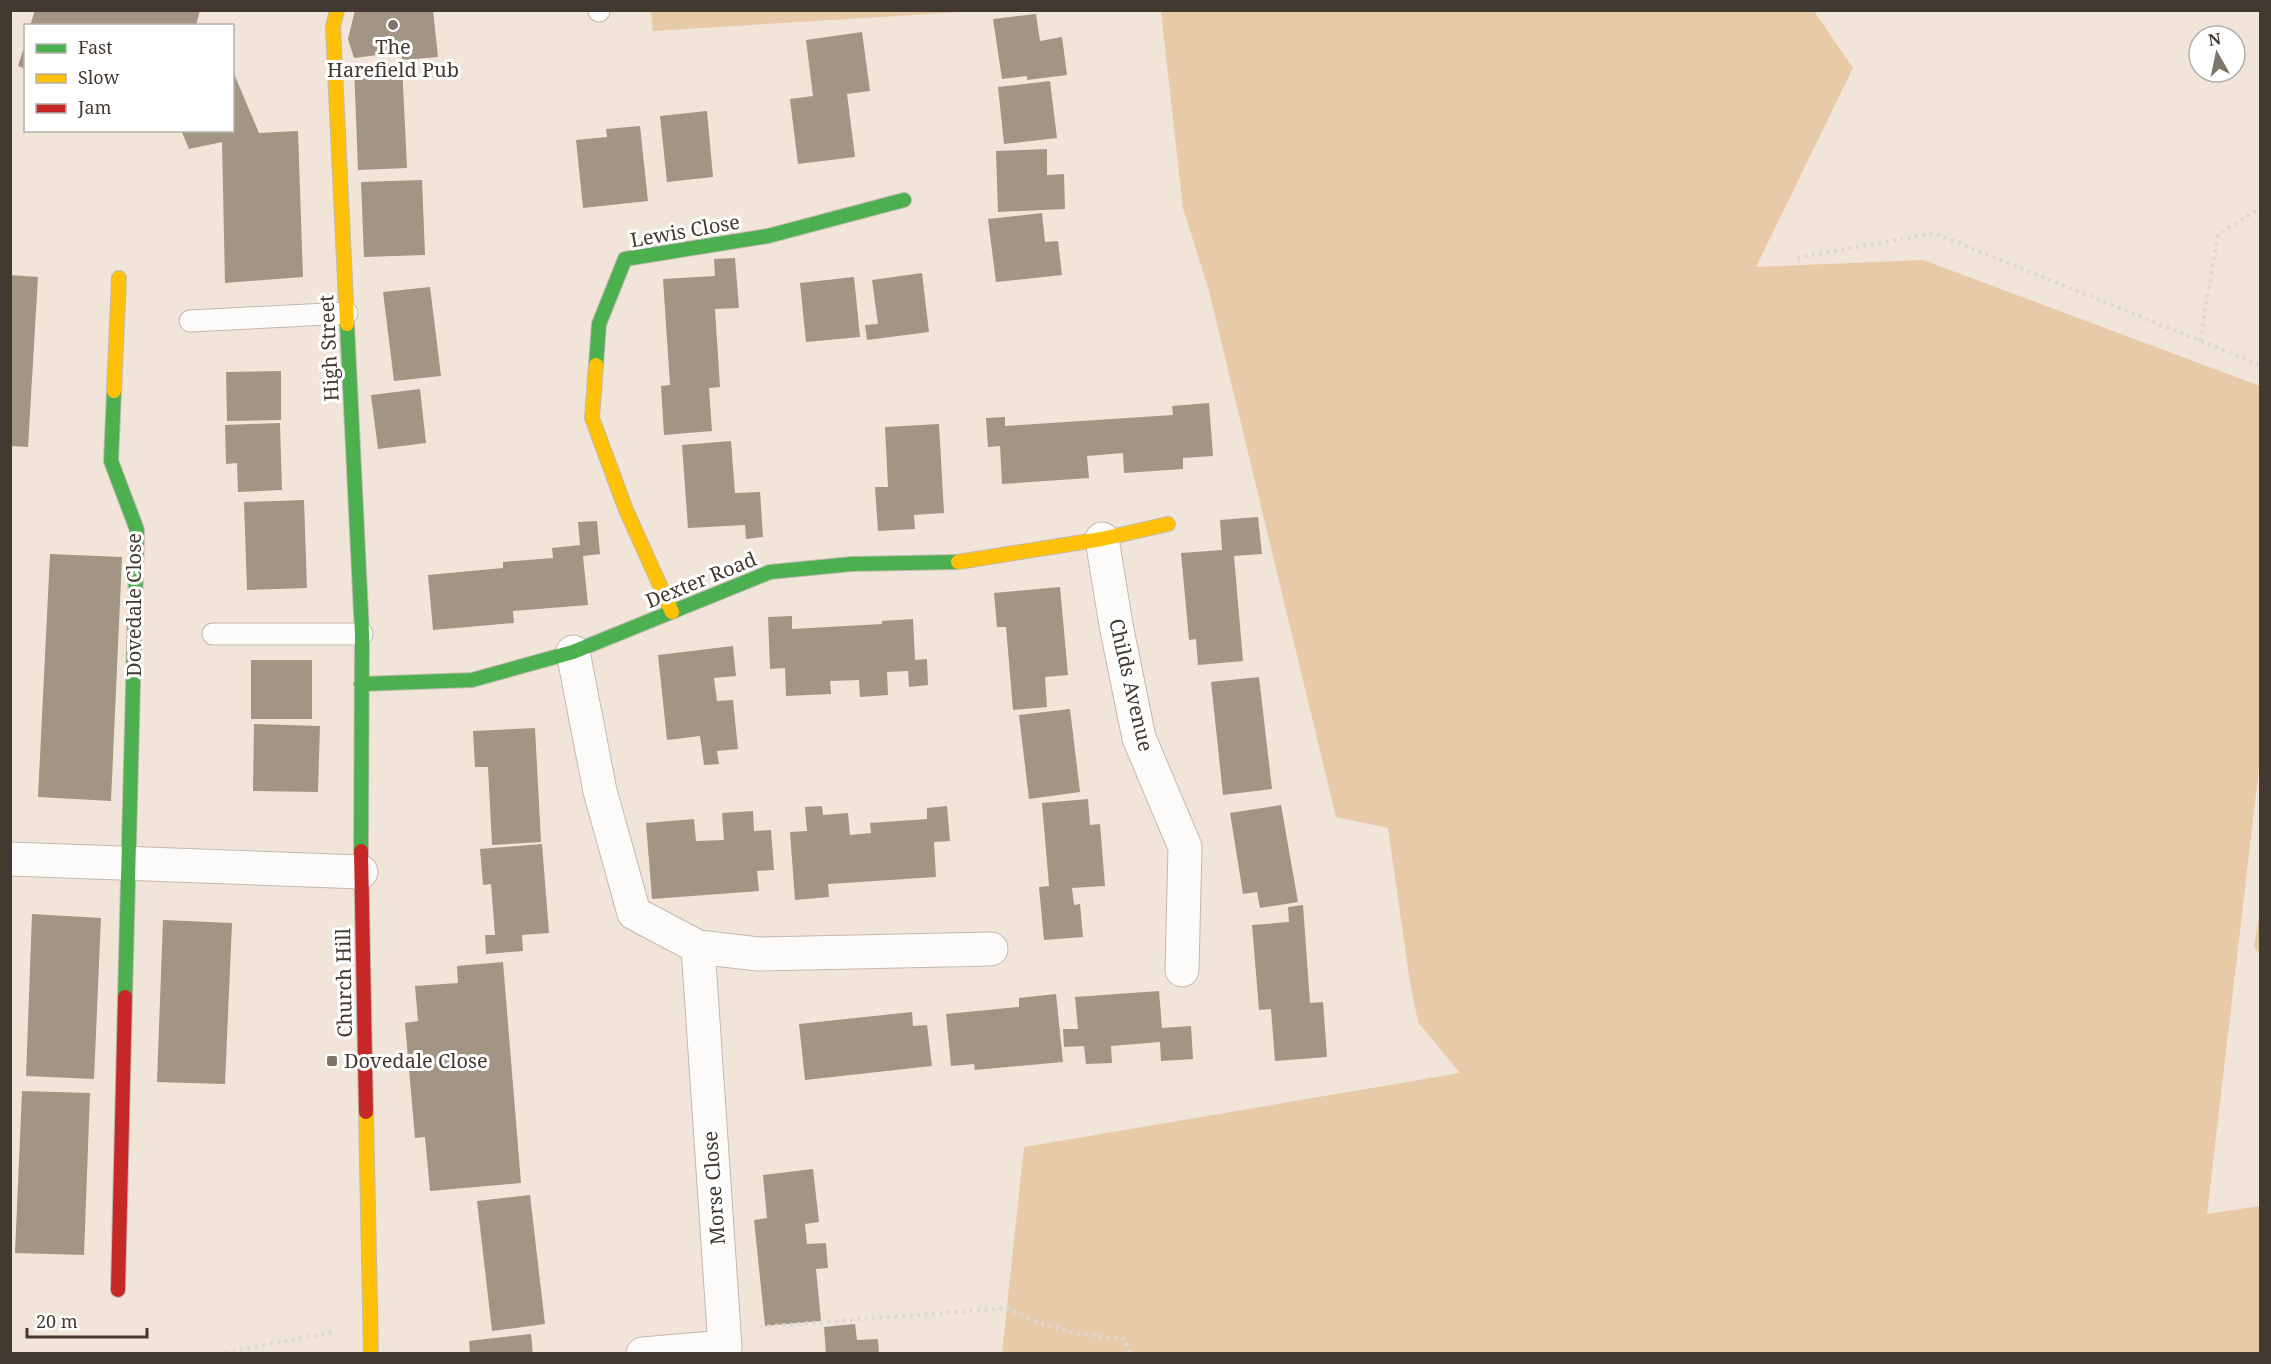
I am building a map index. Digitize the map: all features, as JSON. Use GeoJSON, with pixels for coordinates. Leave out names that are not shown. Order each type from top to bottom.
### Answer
{"type":"FeatureCollection","features":[{"type":"Feature","properties":{"kind":"street","name":"High Street"},"geometry":{"type":"LineString","coordinates":[[337,10],[333,27],[362,634],[362,684]]}},
{"type":"Feature","properties":{"kind":"street","name":"Lewis Close"},"geometry":{"type":"LineString","coordinates":[[672,612],[626,510],[592,418],[599,324],[625,259],[768,236],[904,200]]}},
{"type":"Feature","properties":{"kind":"street","name":"Dovedale Close"},"geometry":{"type":"LineString","coordinates":[[118,1290],[137,530],[111,461],[119,278]]}},
{"type":"Feature","properties":{"kind":"street","name":"Dexter Road"},"geometry":{"type":"LineString","coordinates":[[362,684],[472,680],[573,652],[770,572],[852,564],[954,562],[1102,539],[1168,524]]}},
{"type":"Feature","properties":{"kind":"street","name":"Childs Avenue"},"geometry":{"type":"LineString","coordinates":[[1102,539],[1116,625],[1139,738],[1185,847],[1182,970]]}},
{"type":"Feature","properties":{"kind":"street"},"geometry":{"type":"LineString","coordinates":[[573,652],[600,791],[634,913],[698,947],[758,954],[991,949]]}},
{"type":"Feature","properties":{"kind":"street","name":"Church Hill"},"geometry":{"type":"LineString","coordinates":[[362,684],[361,872],[371,1353]]}},
{"type":"Feature","properties":{"kind":"street"},"geometry":{"type":"LineString","coordinates":[[10,859],[361,872]]}},
{"type":"Feature","properties":{"kind":"street","name":"Morse Close"},"geometry":{"type":"LineString","coordinates":[[698,947],[723,1330]]}},
{"type":"Feature","properties":{"kind":"street"},"geometry":{"type":"LineString","coordinates":[[643,1353],[725,1347],[723,1330]]}},
{"type":"Feature","properties":{"kind":"lane"},"geometry":{"type":"LineString","coordinates":[[190,321],[347,313]]}},
{"type":"Feature","properties":{"kind":"lane"},"geometry":{"type":"LineString","coordinates":[[213,634],[362,634]]}},
{"type":"Feature","properties":{"kind":"path"},"geometry":{"type":"LineString","coordinates":[[2200,341],[2218,234],[2260,208]]}},
{"type":"Feature","properties":{"kind":"path"},"geometry":{"type":"LineString","coordinates":[[1797,258],[1934,233],[2260,365]]}},
{"type":"Feature","properties":{"kind":"path"},"geometry":{"type":"LineString","coordinates":[[723,1330],[1007,1308],[1035,1321],[1074,1333],[1125,1339],[1130,1353]]}},
{"type":"Feature","properties":{"kind":"path"},"geometry":{"type":"LineString","coordinates":[[218,1353],[313,1334],[371,1328]]}},
{"type":"Feature","properties":{"kind":"shaded area"},"geometry":{"type":"Polygon","coordinates":[[[651,10],[979,11],[653,31],[651,10]]]}},
{"type":"Feature","properties":{"kind":"shaded area"},"geometry":{"type":"Polygon","coordinates":[[[1161,11],[1814,11],[1853,68],[1756,267],[1923,260],[2260,386],[2260,760],[2207,1214],[2260,1206],[2260,1353],[1002,1353],[1024,1147],[1460,1073],[1418,1022],[1388,828],[1336,817],[1209,291],[1183,208],[1161,11]]]}},
{"type":"Feature","properties":{"kind":"shaded area"},"geometry":{"type":"Polygon","coordinates":[[[2260,908],[2260,955],[2254,947],[2260,908]]]}},
{"type":"Feature","properties":{"kind":"building"},"geometry":{"type":"Polygon","coordinates":[[[35,10],[200,10],[196,24],[31,24],[35,10]]]}},
{"type":"Feature","properties":{"kind":"building","name":"The Harefield Pub"},"geometry":{"type":"Polygon","coordinates":[[[355,10],[433,10],[438,57],[402,60],[401,52],[354,58],[348,39],[355,10]]]}},
{"type":"Feature","properties":{"kind":"building"},"geometry":{"type":"Polygon","coordinates":[[[1036,14],[1040,41],[1062,37],[1067,75],[1027,80],[1027,76],[1002,79],[993,19],[1036,14]]]}},
{"type":"Feature","properties":{"kind":"building"},"geometry":{"type":"Polygon","coordinates":[[[862,32],[870,91],[847,94],[855,157],[798,164],[790,99],[813,96],[806,40],[862,32]]]}},
{"type":"Feature","properties":{"kind":"building"},"geometry":{"type":"Polygon","coordinates":[[[24,47],[24,68],[18,66],[24,47]]]}},
{"type":"Feature","properties":{"kind":"building"},"geometry":{"type":"Polygon","coordinates":[[[402,64],[407,168],[358,170],[354,66],[402,64]]]}},
{"type":"Feature","properties":{"kind":"building"},"geometry":{"type":"Polygon","coordinates":[[[234,74],[259,133],[298,131],[303,277],[225,283],[222,142],[189,149],[182,132],[234,132],[234,74]]]}},
{"type":"Feature","properties":{"kind":"building"},"geometry":{"type":"Polygon","coordinates":[[[1050,81],[1057,138],[1004,144],[998,87],[1050,81]]]}},
{"type":"Feature","properties":{"kind":"building"},"geometry":{"type":"Polygon","coordinates":[[[707,111],[713,177],[667,182],[660,116],[707,111]]]}},
{"type":"Feature","properties":{"kind":"building"},"geometry":{"type":"Polygon","coordinates":[[[640,126],[648,201],[583,208],[576,140],[607,137],[606,129],[640,126]]]}},
{"type":"Feature","properties":{"kind":"building"},"geometry":{"type":"Polygon","coordinates":[[[1047,149],[1047,175],[1064,174],[1065,209],[998,212],[996,151],[1047,149]]]}},
{"type":"Feature","properties":{"kind":"building"},"geometry":{"type":"Polygon","coordinates":[[[422,180],[425,255],[364,257],[361,182],[422,180]]]}},
{"type":"Feature","properties":{"kind":"building"},"geometry":{"type":"Polygon","coordinates":[[[1042,213],[1045,242],[1058,241],[1062,275],[996,282],[988,219],[1042,213]]]}},
{"type":"Feature","properties":{"kind":"building"},"geometry":{"type":"Polygon","coordinates":[[[735,258],[739,308],[715,309],[720,387],[709,388],[712,431],[664,435],[661,386],[670,385],[663,279],[715,276],[714,259],[735,258]]]}},
{"type":"Feature","properties":{"kind":"building"},"geometry":{"type":"Polygon","coordinates":[[[922,273],[929,332],[867,340],[865,325],[878,324],[872,280],[922,273]]]}},
{"type":"Feature","properties":{"kind":"building"},"geometry":{"type":"Polygon","coordinates":[[[10,275],[38,277],[28,447],[10,446],[10,275]]]}},
{"type":"Feature","properties":{"kind":"building"},"geometry":{"type":"Polygon","coordinates":[[[854,277],[860,337],[806,342],[800,283],[854,277]]]}},
{"type":"Feature","properties":{"kind":"building"},"geometry":{"type":"Polygon","coordinates":[[[430,287],[441,376],[394,381],[383,292],[430,287]]]}},
{"type":"Feature","properties":{"kind":"building"},"geometry":{"type":"Polygon","coordinates":[[[281,371],[281,420],[227,421],[226,372],[281,371]]]}},
{"type":"Feature","properties":{"kind":"building"},"geometry":{"type":"Polygon","coordinates":[[[420,389],[426,443],[378,449],[371,395],[420,389]]]}},
{"type":"Feature","properties":{"kind":"building"},"geometry":{"type":"Polygon","coordinates":[[[1209,403],[1213,456],[1183,458],[1183,469],[1124,473],[1123,453],[1087,456],[1089,478],[1002,484],[1000,446],[988,447],[986,418],[1005,417],[1005,426],[1173,415],[1172,406],[1209,403]]]}},
{"type":"Feature","properties":{"kind":"building"},"geometry":{"type":"Polygon","coordinates":[[[280,423],[282,490],[238,492],[237,463],[226,464],[225,425],[280,423]]]}},
{"type":"Feature","properties":{"kind":"building"},"geometry":{"type":"Polygon","coordinates":[[[939,424],[944,513],[914,515],[915,529],[878,531],[875,487],[888,487],[885,427],[939,424]]]}},
{"type":"Feature","properties":{"kind":"building"},"geometry":{"type":"Polygon","coordinates":[[[731,441],[735,493],[760,492],[763,537],[746,539],[745,525],[688,528],[682,445],[731,441]]]}},
{"type":"Feature","properties":{"kind":"building"},"geometry":{"type":"Polygon","coordinates":[[[304,500],[307,588],[247,590],[244,502],[304,500]]]}},
{"type":"Feature","properties":{"kind":"building"},"geometry":{"type":"Polygon","coordinates":[[[1258,517],[1262,554],[1234,556],[1243,661],[1198,665],[1196,639],[1189,640],[1181,553],[1222,550],[1220,520],[1258,517]]]}},
{"type":"Feature","properties":{"kind":"building"},"geometry":{"type":"Polygon","coordinates":[[[597,521],[600,554],[583,556],[588,605],[513,611],[514,623],[433,630],[428,575],[503,568],[503,562],[553,558],[552,548],[580,545],[578,522],[597,521]]]}},
{"type":"Feature","properties":{"kind":"building"},"geometry":{"type":"Polygon","coordinates":[[[50,554],[122,557],[111,801],[38,797],[50,554]]]}},
{"type":"Feature","properties":{"kind":"building"},"geometry":{"type":"Polygon","coordinates":[[[1060,587],[1068,675],[1045,677],[1047,707],[1013,710],[1006,627],[997,627],[994,593],[1060,587]]]}},
{"type":"Feature","properties":{"kind":"building"},"geometry":{"type":"Polygon","coordinates":[[[792,616],[792,629],[882,624],[882,621],[913,619],[915,660],[927,659],[928,685],[909,687],[908,671],[887,672],[888,695],[860,697],[859,680],[830,681],[831,694],[786,696],[785,668],[770,669],[768,617],[792,616]]]}},
{"type":"Feature","properties":{"kind":"building"},"geometry":{"type":"Polygon","coordinates":[[[733,646],[736,676],[714,678],[717,701],[733,700],[738,749],[717,751],[719,764],[704,765],[700,736],[667,740],[658,655],[733,646]]]}},
{"type":"Feature","properties":{"kind":"building"},"geometry":{"type":"Polygon","coordinates":[[[251,660],[312,660],[312,719],[251,719],[251,660]]]}},
{"type":"Feature","properties":{"kind":"building"},"geometry":{"type":"Polygon","coordinates":[[[1259,677],[1272,789],[1223,795],[1211,682],[1259,677]]]}},
{"type":"Feature","properties":{"kind":"building"},"geometry":{"type":"Polygon","coordinates":[[[1070,709],[1080,792],[1029,799],[1019,715],[1070,709]]]}},
{"type":"Feature","properties":{"kind":"building"},"geometry":{"type":"Polygon","coordinates":[[[254,724],[320,726],[318,792],[253,791],[254,724]]]}},
{"type":"Feature","properties":{"kind":"building"},"geometry":{"type":"Polygon","coordinates":[[[535,728],[541,842],[492,845],[488,767],[475,767],[473,731],[535,728]]]}},
{"type":"Feature","properties":{"kind":"building"},"geometry":{"type":"Polygon","coordinates":[[[1088,799],[1090,825],[1100,824],[1105,886],[1072,888],[1074,905],[1080,904],[1083,937],[1044,940],[1039,887],[1049,886],[1042,803],[1088,799]]]}},
{"type":"Feature","properties":{"kind":"building"},"geometry":{"type":"Polygon","coordinates":[[[1281,805],[1298,902],[1260,908],[1257,892],[1243,894],[1230,813],[1281,805]]]}},
{"type":"Feature","properties":{"kind":"building"},"geometry":{"type":"Polygon","coordinates":[[[822,806],[823,815],[848,813],[850,835],[871,833],[870,823],[927,819],[927,808],[947,806],[950,841],[934,842],[936,877],[828,884],[829,897],[795,900],[790,832],[807,831],[805,807],[822,806]]]}},
{"type":"Feature","properties":{"kind":"building"},"geometry":{"type":"Polygon","coordinates":[[[753,811],[754,831],[771,830],[774,870],[757,871],[759,891],[652,899],[646,823],[694,819],[696,841],[724,840],[722,813],[753,811]]]}},
{"type":"Feature","properties":{"kind":"building"},"geometry":{"type":"Polygon","coordinates":[[[542,844],[549,933],[522,935],[523,951],[486,954],[485,935],[495,935],[491,884],[483,885],[480,849],[542,844]]]}},
{"type":"Feature","properties":{"kind":"building"},"geometry":{"type":"Polygon","coordinates":[[[1303,905],[1310,1003],[1323,1002],[1327,1057],[1275,1061],[1271,1009],[1259,1010],[1252,925],[1289,922],[1288,907],[1303,905]]]}},
{"type":"Feature","properties":{"kind":"building"},"geometry":{"type":"Polygon","coordinates":[[[32,914],[101,918],[94,1079],[26,1076],[32,914]]]}},
{"type":"Feature","properties":{"kind":"building"},"geometry":{"type":"Polygon","coordinates":[[[163,920],[232,923],[225,1084],[157,1082],[163,920]]]}},
{"type":"Feature","properties":{"kind":"building"},"geometry":{"type":"Polygon","coordinates":[[[503,962],[521,1183],[430,1191],[425,1137],[415,1138],[405,1023],[418,1021],[415,986],[458,983],[457,966],[503,962]]]}},
{"type":"Feature","properties":{"kind":"building"},"geometry":{"type":"Polygon","coordinates":[[[1159,991],[1162,1028],[1191,1026],[1193,1059],[1161,1061],[1160,1042],[1111,1046],[1112,1063],[1086,1064],[1084,1046],[1064,1047],[1063,1029],[1078,1029],[1075,997],[1159,991]]]}},
{"type":"Feature","properties":{"kind":"building"},"geometry":{"type":"Polygon","coordinates":[[[1056,994],[1063,1062],[975,1070],[974,1064],[951,1066],[946,1014],[1019,1007],[1019,998],[1056,994]]]}},
{"type":"Feature","properties":{"kind":"building"},"geometry":{"type":"Polygon","coordinates":[[[912,1012],[913,1026],[927,1025],[932,1066],[805,1080],[799,1024],[912,1012]]]}},
{"type":"Feature","properties":{"kind":"building"},"geometry":{"type":"Polygon","coordinates":[[[22,1091],[90,1093],[84,1255],[15,1253],[22,1091]]]}},
{"type":"Feature","properties":{"kind":"building"},"geometry":{"type":"Polygon","coordinates":[[[813,1169],[819,1222],[805,1224],[807,1244],[826,1243],[828,1268],[816,1269],[821,1321],[765,1326],[754,1220],[767,1218],[763,1175],[813,1169]]]}},
{"type":"Feature","properties":{"kind":"building"},"geometry":{"type":"Polygon","coordinates":[[[530,1195],[545,1324],[492,1331],[477,1201],[530,1195]]]}},
{"type":"Feature","properties":{"kind":"building"},"geometry":{"type":"Polygon","coordinates":[[[855,1324],[857,1340],[878,1339],[879,1354],[826,1354],[824,1327],[855,1324]]]}},
{"type":"Feature","properties":{"kind":"building"},"geometry":{"type":"Polygon","coordinates":[[[531,1334],[533,1354],[470,1354],[469,1341],[531,1334]]]}},
{"type":"Feature","properties":{"kind":"traffic: fast"},"geometry":{"type":"LineString","coordinates":[[596,365],[599,324],[625,259],[768,236],[904,200]]}},
{"type":"Feature","properties":{"kind":"traffic: fast"},"geometry":{"type":"LineString","coordinates":[[347,324],[362,634],[361,851]]}},
{"type":"Feature","properties":{"kind":"traffic: fast"},"geometry":{"type":"LineString","coordinates":[[114,391],[111,461],[137,530],[125,997]]}},
{"type":"Feature","properties":{"kind":"traffic: fast"},"geometry":{"type":"LineString","coordinates":[[361,684],[472,680],[573,652],[770,572],[852,564],[958,562]]}},
{"type":"Feature","properties":{"kind":"traffic: slow"},"geometry":{"type":"LineString","coordinates":[[337,10],[333,27],[347,324]]}},
{"type":"Feature","properties":{"kind":"traffic: slow"},"geometry":{"type":"LineString","coordinates":[[114,391],[119,278]]}},
{"type":"Feature","properties":{"kind":"traffic: slow"},"geometry":{"type":"LineString","coordinates":[[596,365],[592,418],[626,510],[672,612]]}},
{"type":"Feature","properties":{"kind":"traffic: slow"},"geometry":{"type":"LineString","coordinates":[[958,562],[1102,539],[1168,524]]}},
{"type":"Feature","properties":{"kind":"traffic: slow"},"geometry":{"type":"LineString","coordinates":[[366,1112],[371,1354]]}},
{"type":"Feature","properties":{"kind":"traffic: jam"},"geometry":{"type":"LineString","coordinates":[[361,851],[366,1112]]}},
{"type":"Feature","properties":{"kind":"traffic: jam"},"geometry":{"type":"LineString","coordinates":[[118,1290],[125,997]]}},
{"type":"Feature","properties":{"kind":"place","name":"The Harefield Pub"},"geometry":{"type":"Point","coordinates":[393,25]}},
{"type":"Feature","properties":{"kind":"place","name":"Dovedale Close"},"geometry":{"type":"Point","coordinates":[332,1061]}}]}
